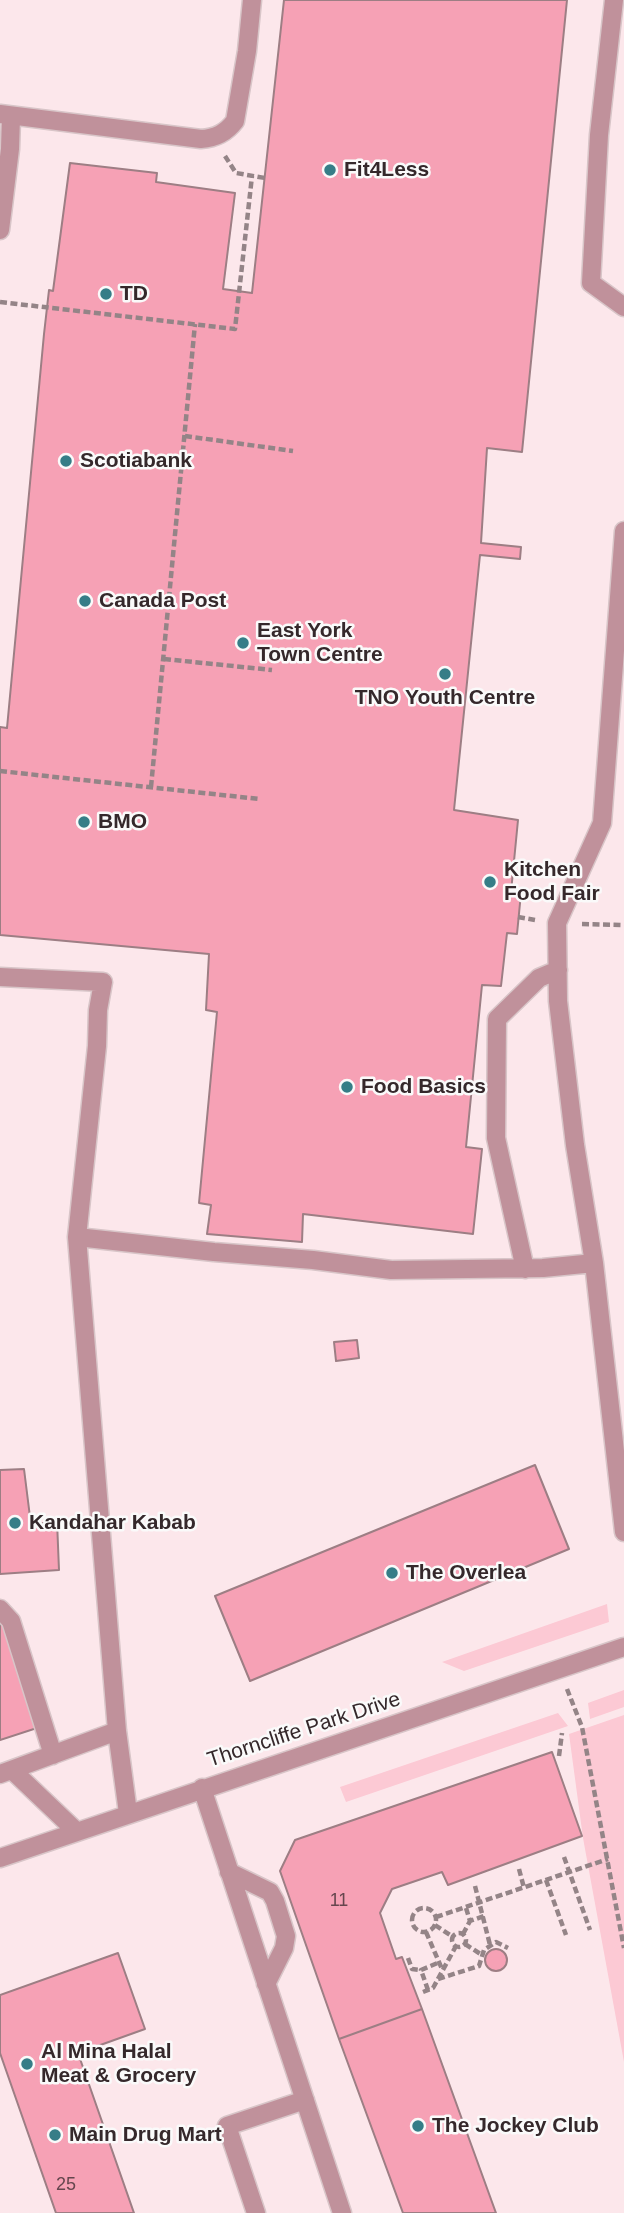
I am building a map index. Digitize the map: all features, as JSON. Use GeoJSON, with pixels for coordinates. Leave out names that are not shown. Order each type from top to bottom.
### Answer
{"type":"FeatureCollection","features":[{"type":"Feature","properties":{"kind":"street"},"geometry":{"type":"LineString","coordinates":[[0,230],[10,149],[6,115],[201,139],[229,131],[235,121],[253,0]]}},
{"type":"Feature","properties":{"kind":"street"},"geometry":{"type":"LineString","coordinates":[[614,0],[599,135],[591,283],[624,307]]}},
{"type":"Feature","properties":{"kind":"street"},"geometry":{"type":"LineString","coordinates":[[624,531],[602,822],[557,923],[558,1001],[575,1144],[594,1263],[624,1532]]}},
{"type":"Feature","properties":{"kind":"street"},"geometry":{"type":"LineString","coordinates":[[525,1269],[496,1138],[497,1018],[539,978],[558,970]]}},
{"type":"Feature","properties":{"kind":"street"},"geometry":{"type":"LineString","coordinates":[[0,977],[103,982],[98,1010],[97,1046],[77,1237],[117,1731],[128,1813]]}},
{"type":"Feature","properties":{"kind":"street"},"geometry":{"type":"LineString","coordinates":[[77,1237],[391,1270],[525,1269],[594,1263]]}},
{"type":"Feature","properties":{"kind":"street"},"geometry":{"type":"LineString","coordinates":[[0,1609],[11,1620],[53,1755]]}},
{"type":"Feature","properties":{"kind":"street","name":"Thorncliffe Park Drive"},"geometry":{"type":"LineString","coordinates":[[0,1858],[624,1647]]}},
{"type":"Feature","properties":{"kind":"street"},"geometry":{"type":"LineString","coordinates":[[76,1831],[6,1772],[117,1731]]}},
{"type":"Feature","properties":{"kind":"street"},"geometry":{"type":"LineString","coordinates":[[202,1788],[342,2213]]}},
{"type":"Feature","properties":{"kind":"street"},"geometry":{"type":"LineString","coordinates":[[229,1872],[270,1892],[275,1901],[286,1936],[284,1948],[267,1984]]}},
{"type":"Feature","properties":{"kind":"street"},"geometry":{"type":"LineString","coordinates":[[256,2213],[227,2126],[305,2100]]}},
{"type":"Feature","properties":{"kind":"path"},"geometry":{"type":"LineString","coordinates":[[212,138],[236,173],[265,178]]}},
{"type":"Feature","properties":{"kind":"path"},"geometry":{"type":"LineString","coordinates":[[0,302],[235,329],[251,176]]}},
{"type":"Feature","properties":{"kind":"path"},"geometry":{"type":"LineString","coordinates":[[151,787],[195,324]]}},
{"type":"Feature","properties":{"kind":"path"},"geometry":{"type":"LineString","coordinates":[[185,436],[293,451]]}},
{"type":"Feature","properties":{"kind":"path"},"geometry":{"type":"LineString","coordinates":[[164,659],[272,670]]}},
{"type":"Feature","properties":{"kind":"path"},"geometry":{"type":"LineString","coordinates":[[0,771],[260,799]]}},
{"type":"Feature","properties":{"kind":"path"},"geometry":{"type":"LineString","coordinates":[[559,1669],[582,1727],[624,1948]]}},
{"type":"Feature","properties":{"kind":"path"},"geometry":{"type":"LineString","coordinates":[[559,1756],[562,1733]]}},
{"type":"Feature","properties":{"kind":"path"},"geometry":{"type":"LineString","coordinates":[[564,1857],[590,1930]]}},
{"type":"Feature","properties":{"kind":"path"},"geometry":{"type":"LineString","coordinates":[[436,1917],[608,1859]]}},
{"type":"Feature","properties":{"kind":"path"},"geometry":{"type":"LineString","coordinates":[[519,1869],[524,1888]]}},
{"type":"Feature","properties":{"kind":"path"},"geometry":{"type":"LineString","coordinates":[[546,1880],[566,1935]]}},
{"type":"Feature","properties":{"kind":"path"},"geometry":{"type":"LineString","coordinates":[[475,1886],[490,1945]]}},
{"type":"Feature","properties":{"kind":"path"},"geometry":{"type":"LineString","coordinates":[[426,1932],[435,1925],[436,1917],[433,1912],[424,1908],[414,1913],[412,1924],[426,1932],[443,1971]]}},
{"type":"Feature","properties":{"kind":"path"},"geometry":{"type":"LineString","coordinates":[[466,1908],[470,1921]]}},
{"type":"Feature","properties":{"kind":"path"},"geometry":{"type":"LineString","coordinates":[[463,1934],[470,1921],[484,1916]]}},
{"type":"Feature","properties":{"kind":"path"},"geometry":{"type":"LineString","coordinates":[[435,1925],[453,1937],[456,1946]]}},
{"type":"Feature","properties":{"kind":"path"},"geometry":{"type":"LineString","coordinates":[[453,1937],[459,1933],[463,1934]]}},
{"type":"Feature","properties":{"kind":"path"},"geometry":{"type":"LineString","coordinates":[[463,1934],[466,1938],[465,1944]]}},
{"type":"Feature","properties":{"kind":"path"},"geometry":{"type":"LineString","coordinates":[[438,1979],[479,1966],[484,1950],[495,1942],[508,1948]]}},
{"type":"Feature","properties":{"kind":"path"},"geometry":{"type":"LineString","coordinates":[[465,1944],[482,1955]]}},
{"type":"Feature","properties":{"kind":"path"},"geometry":{"type":"LineString","coordinates":[[456,1946],[465,1944]]}},
{"type":"Feature","properties":{"kind":"path"},"geometry":{"type":"LineString","coordinates":[[421,1970],[426,1991],[433,1988],[456,1946]]}},
{"type":"Feature","properties":{"kind":"path"},"geometry":{"type":"LineString","coordinates":[[408,1958],[412,1969],[421,1970],[440,1962]]}},
{"type":"Feature","properties":{"kind":"shaded area"},"geometry":{"type":"Polygon","coordinates":[[[607,1604],[609,1622],[464,1671],[442,1662],[607,1604]]]}},
{"type":"Feature","properties":{"kind":"shaded area"},"geometry":{"type":"Polygon","coordinates":[[[624,1690],[624,1707],[590,1719],[588,1703],[624,1690]]]}},
{"type":"Feature","properties":{"kind":"shaded area"},"geometry":{"type":"Polygon","coordinates":[[[558,1713],[568,1726],[346,1802],[340,1787],[558,1713]]]}},
{"type":"Feature","properties":{"kind":"shaded area"},"geometry":{"type":"Polygon","coordinates":[[[624,1715],[624,2062],[583,1838],[569,1734],[624,1715]]]}},
{"type":"Feature","properties":{"kind":"building","name":"East York Town Centre"},"geometry":{"type":"Polygon","coordinates":[[[284,0],[567,0],[522,452],[487,448],[481,543],[521,547],[520,559],[480,555],[454,810],[518,820],[511,892],[521,893],[517,934],[507,933],[501,986],[482,985],[466,1147],[482,1149],[473,1234],[303,1214],[302,1242],[207,1234],[211,1205],[199,1203],[217,1012],[206,1010],[209,954],[0,935],[0,727],[7,728],[44,334],[49,290],[53,291],[70,163],[157,173],[156,182],[235,193],[223,289],[252,293],[284,0]]]}},
{"type":"Feature","properties":{"kind":"building"},"geometry":{"type":"Polygon","coordinates":[[[357,1340],[359,1358],[336,1361],[334,1342],[357,1340]]]}},
{"type":"Feature","properties":{"kind":"building","name":"The Overlea"},"geometry":{"type":"Polygon","coordinates":[[[535,1465],[569,1549],[250,1681],[215,1596],[535,1465]]]}},
{"type":"Feature","properties":{"kind":"building","name":"Kandahar Kabab"},"geometry":{"type":"Polygon","coordinates":[[[24,1469],[31,1525],[57,1521],[59,1570],[0,1574],[0,1470],[24,1469]]]}},
{"type":"Feature","properties":{"kind":"building"},"geometry":{"type":"Polygon","coordinates":[[[5,1620],[40,1727],[0,1740],[0,1622],[5,1620]]]}},
{"type":"Feature","properties":{"kind":"building"},"geometry":{"type":"Polygon","coordinates":[[[552,1752],[582,1836],[448,1885],[442,1872],[392,1889],[380,1913],[396,1959],[402,1957],[422,2009],[339,2039],[280,1871],[295,1840],[552,1752]]]}},
{"type":"Feature","properties":{"kind":"building"},"geometry":{"type":"Polygon","coordinates":[[[496,1949],[506,1956],[507,1960],[500,1970],[496,1971],[486,1964],[485,1960],[492,1950],[496,1949]]]}},
{"type":"Feature","properties":{"kind":"building"},"geometry":{"type":"Polygon","coordinates":[[[118,1953],[145,2029],[78,2053],[134,2213],[56,2213],[0,2053],[0,1995],[118,1953]]]}},
{"type":"Feature","properties":{"kind":"building","name":"The Jockey Club"},"geometry":{"type":"Polygon","coordinates":[[[422,2009],[496,2213],[403,2213],[339,2039],[422,2009]]]}},
{"type":"Feature","properties":{"kind":"place","name":"Fit4Less"},"geometry":{"type":"Point","coordinates":[330,170]}},
{"type":"Feature","properties":{"kind":"place","name":"TD"},"geometry":{"type":"Point","coordinates":[106,294]}},
{"type":"Feature","properties":{"kind":"place","name":"Scotiabank"},"geometry":{"type":"Point","coordinates":[66,461]}},
{"type":"Feature","properties":{"kind":"place","name":"Canada Post"},"geometry":{"type":"Point","coordinates":[85,601]}},
{"type":"Feature","properties":{"kind":"place","name":"East York Town Centre"},"geometry":{"type":"Point","coordinates":[243,643]}},
{"type":"Feature","properties":{"kind":"place","name":"TNO Youth Centre"},"geometry":{"type":"Point","coordinates":[445,674]}},
{"type":"Feature","properties":{"kind":"place","name":"BMO"},"geometry":{"type":"Point","coordinates":[84,822]}},
{"type":"Feature","properties":{"kind":"place","name":"Kitchen Food Fair"},"geometry":{"type":"Point","coordinates":[490,882]}},
{"type":"Feature","properties":{"kind":"place","name":"Food Basics"},"geometry":{"type":"Point","coordinates":[347,1087]}},
{"type":"Feature","properties":{"kind":"place","name":"Kandahar Kabab"},"geometry":{"type":"Point","coordinates":[15,1523]}},
{"type":"Feature","properties":{"kind":"place","name":"The Overlea"},"geometry":{"type":"Point","coordinates":[392,1573]}},
{"type":"Feature","properties":{"kind":"place","name":"Al Mina Halal Meat & Grocery"},"geometry":{"type":"Point","coordinates":[27,2064]}},
{"type":"Feature","properties":{"kind":"place","name":"The Jockey Club"},"geometry":{"type":"Point","coordinates":[418,2126]}},
{"type":"Feature","properties":{"kind":"place","name":"Main Drug Mart"},"geometry":{"type":"Point","coordinates":[55,2135]}}]}
